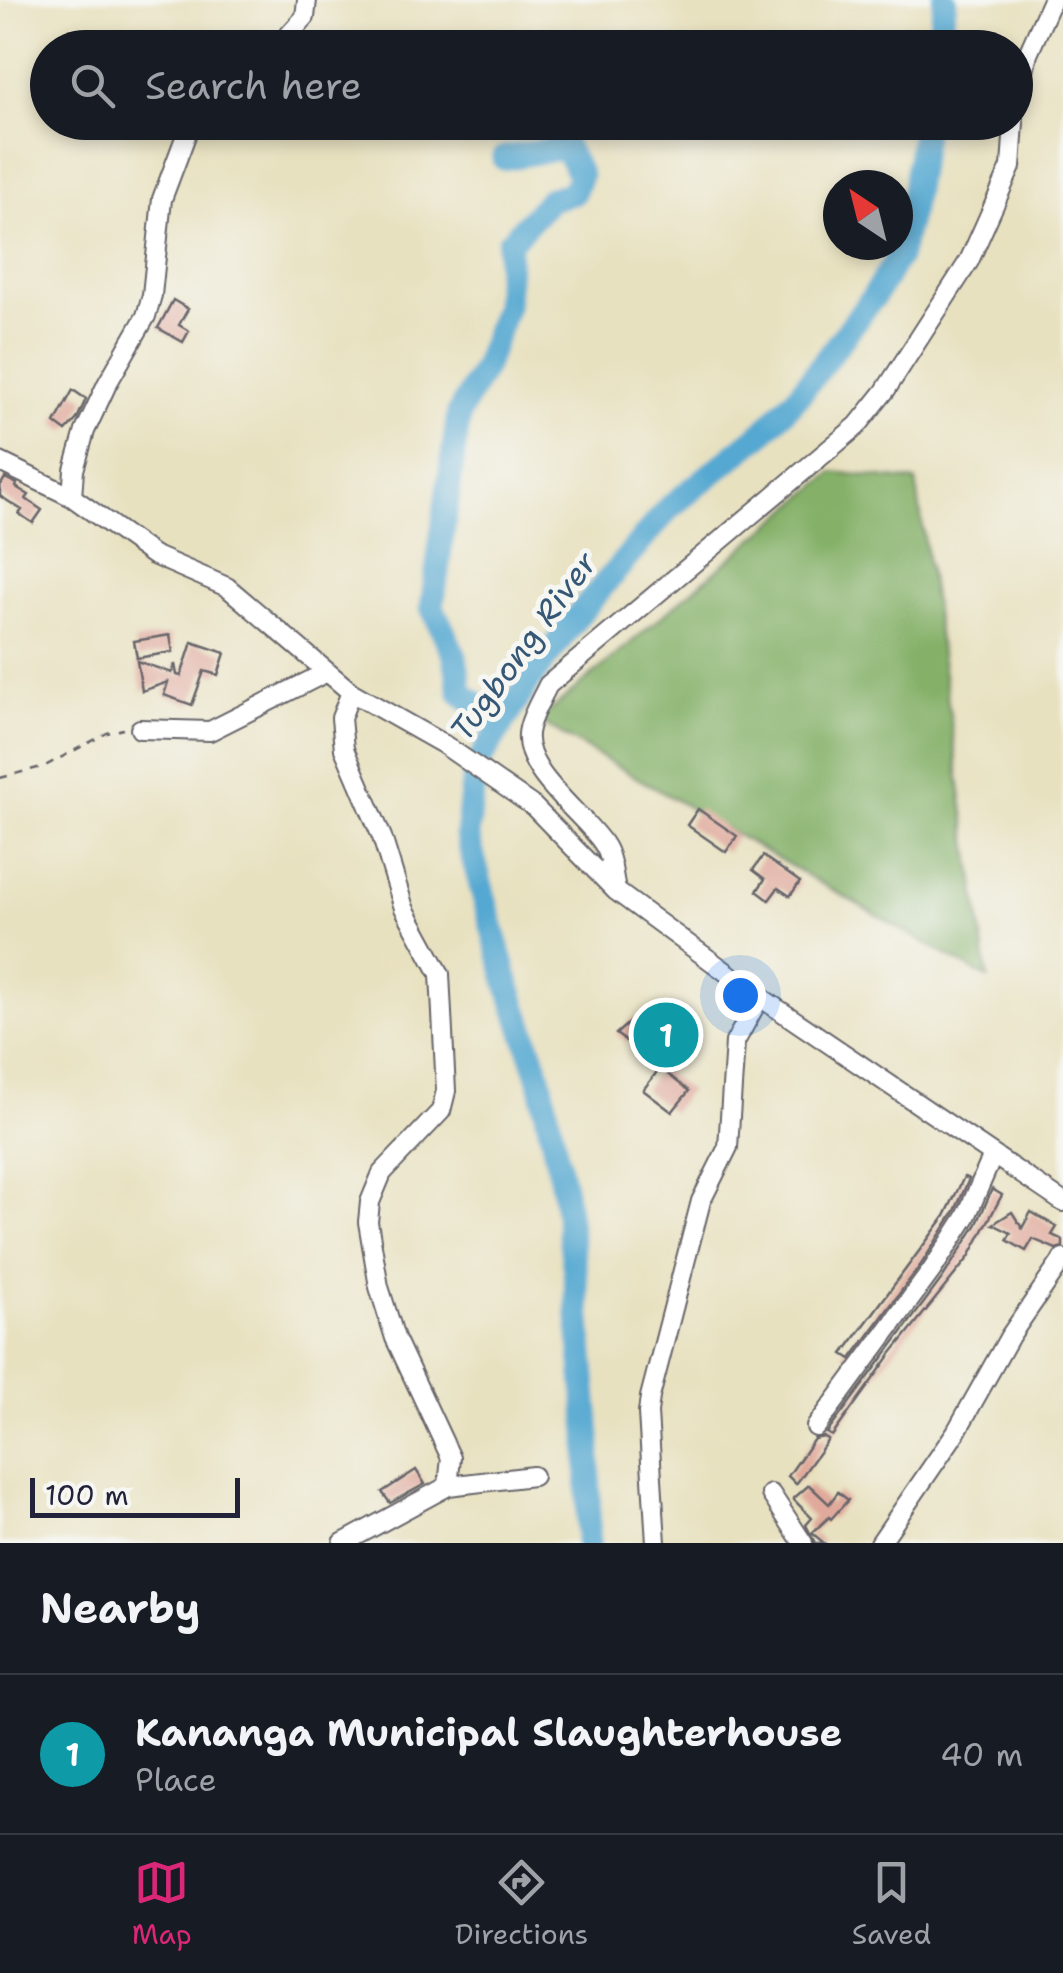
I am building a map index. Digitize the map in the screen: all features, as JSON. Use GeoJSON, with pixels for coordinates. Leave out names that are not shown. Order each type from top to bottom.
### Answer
{"type":"FeatureCollection","features":[{"type":"Feature","properties":{"kind":"street"},"geometry":{"type":"LineString","coordinates":[[293,30],[305,17],[308,0]]}},
{"type":"Feature","properties":{"kind":"street"},"geometry":{"type":"LineString","coordinates":[[1033,43],[1052,0]]}},
{"type":"Feature","properties":{"kind":"street"},"geometry":{"type":"LineString","coordinates":[[72,497],[74,470],[85,431],[106,384],[146,316],[162,200],[184,140]]}},
{"type":"Feature","properties":{"kind":"street"},"geometry":{"type":"LineString","coordinates":[[616,891],[608,850],[560,798],[532,756],[527,731],[548,685],[858,426],[969,261],[1012,167],[1013,140]]}},
{"type":"Feature","properties":{"kind":"street"},"geometry":{"type":"LineString","coordinates":[[0,462],[72,497],[153,555],[227,586],[351,692],[443,744],[533,806],[616,891],[760,997],[1063,1202]]}},
{"type":"Feature","properties":{"kind":"street"},"geometry":{"type":"LineString","coordinates":[[140,728],[210,730],[327,672]]}},
{"type":"Feature","properties":{"kind":"street"},"geometry":{"type":"LineString","coordinates":[[351,692],[340,718],[344,750],[382,838],[404,908],[440,974],[446,1091],[441,1111],[382,1173],[370,1202],[368,1222],[379,1287],[395,1338],[451,1458],[448,1486]]}},
{"type":"Feature","properties":{"kind":"street"},"geometry":{"type":"LineString","coordinates":[[656,1543],[650,1397],[701,1202],[728,1146],[735,1042],[760,997]]}},
{"type":"Feature","properties":{"kind":"street"},"geometry":{"type":"LineString","coordinates":[[816,1427],[932,1270],[966,1217],[993,1155]]}},
{"type":"Feature","properties":{"kind":"street"},"geometry":{"type":"LineString","coordinates":[[981,1182],[1017,1171]]}},
{"type":"Feature","properties":{"kind":"street"},"geometry":{"type":"LineString","coordinates":[[880,1543],[956,1432],[1010,1336],[1063,1259]]}},
{"type":"Feature","properties":{"kind":"street"},"geometry":{"type":"LineString","coordinates":[[342,1543],[448,1486],[533,1476]]}},
{"type":"Feature","properties":{"kind":"street"},"geometry":{"type":"LineString","coordinates":[[771,1494],[803,1543]]}},
{"type":"Feature","properties":{"kind":"path"},"geometry":{"type":"LineString","coordinates":[[0,778],[45,766],[107,733],[140,728]]}},
{"type":"Feature","properties":{"kind":"green space"},"geometry":{"type":"Polygon","coordinates":[[[833,472],[916,481],[988,979],[538,721],[833,472]]]}},
{"type":"Feature","properties":{"kind":"building"},"geometry":{"type":"Polygon","coordinates":[[[173,300],[188,309],[179,325],[189,331],[183,342],[158,328],[173,300]]]}},
{"type":"Feature","properties":{"kind":"building"},"geometry":{"type":"Polygon","coordinates":[[[73,390],[86,399],[66,431],[55,423],[73,390]]]}},
{"type":"Feature","properties":{"kind":"building"},"geometry":{"type":"Polygon","coordinates":[[[5,478],[17,484],[29,495],[26,499],[42,510],[33,523],[19,514],[22,510],[0,496],[5,478]]]}},
{"type":"Feature","properties":{"kind":"building"},"geometry":{"type":"Polygon","coordinates":[[[170,635],[173,652],[137,658],[134,641],[170,635]]]}},
{"type":"Feature","properties":{"kind":"building"},"geometry":{"type":"Polygon","coordinates":[[[192,642],[225,653],[218,675],[204,671],[192,705],[164,695],[168,682],[142,691],[137,661],[172,673],[175,664],[177,675],[181,676],[192,642]]]}},
{"type":"Feature","properties":{"kind":"building"},"geometry":{"type":"Polygon","coordinates":[[[698,809],[737,836],[726,852],[687,825],[698,809]]]}},
{"type":"Feature","properties":{"kind":"building"},"geometry":{"type":"Polygon","coordinates":[[[763,856],[800,882],[790,896],[778,888],[769,900],[757,891],[765,879],[753,870],[763,856]]]}},
{"type":"Feature","properties":{"kind":"building"},"geometry":{"type":"Polygon","coordinates":[[[662,1012],[689,1032],[670,1057],[635,1032],[627,1042],[616,1034],[634,1018],[649,1029],[662,1012]]]}},
{"type":"Feature","properties":{"kind":"building"},"geometry":{"type":"Polygon","coordinates":[[[660,1068],[689,1091],[672,1112],[643,1090],[660,1068]]]}},
{"type":"Feature","properties":{"kind":"building"},"geometry":{"type":"Polygon","coordinates":[[[964,1177],[969,1179],[955,1211],[922,1263],[851,1359],[843,1354],[945,1216],[964,1177]]]}},
{"type":"Feature","properties":{"kind":"building"},"geometry":{"type":"Polygon","coordinates":[[[992,1189],[1002,1195],[969,1257],[832,1436],[827,1433],[943,1277],[977,1224],[992,1189]]]}},
{"type":"Feature","properties":{"kind":"building"},"geometry":{"type":"Polygon","coordinates":[[[1012,1212],[1022,1228],[1031,1212],[1057,1227],[1052,1235],[1063,1240],[1063,1247],[1056,1249],[1033,1239],[1026,1251],[1007,1240],[1011,1233],[993,1224],[1012,1212]]]}},
{"type":"Feature","properties":{"kind":"building"},"geometry":{"type":"Polygon","coordinates":[[[814,1439],[828,1440],[796,1484],[788,1476],[814,1439]]]}},
{"type":"Feature","properties":{"kind":"building"},"geometry":{"type":"Polygon","coordinates":[[[416,1470],[425,1484],[390,1503],[382,1492],[416,1470]]]}},
{"type":"Feature","properties":{"kind":"building"},"geometry":{"type":"Polygon","coordinates":[[[809,1485],[829,1504],[838,1492],[848,1500],[812,1533],[824,1543],[815,1543],[806,1525],[812,1518],[793,1499],[809,1485]]]}},
{"type":"Feature","properties":{"kind":"waterway","name":"Tugbong River"},"geometry":{"type":"LineString","coordinates":[[941,30],[945,0]]}},
{"type":"Feature","properties":{"kind":"waterway","name":"Tugbong River"},"geometry":{"type":"LineString","coordinates":[[588,1543],[589,1435],[564,1191],[539,1076],[507,981],[467,835],[475,768],[531,678],[579,614],[670,507],[761,434],[798,396],[874,296],[898,257],[922,140]]}},
{"type":"Feature","properties":{"kind":"waterway"},"geometry":{"type":"LineString","coordinates":[[502,722],[461,693],[455,657],[432,607],[459,413],[485,366],[506,306],[509,243],[550,199],[573,193],[580,176],[565,147],[504,158]]}},
{"type":"Feature","properties":{"kind":"place","name":"Kananga Municipal Slaughterhouse"},"geometry":{"type":"Point","coordinates":[666,1035]}}]}
